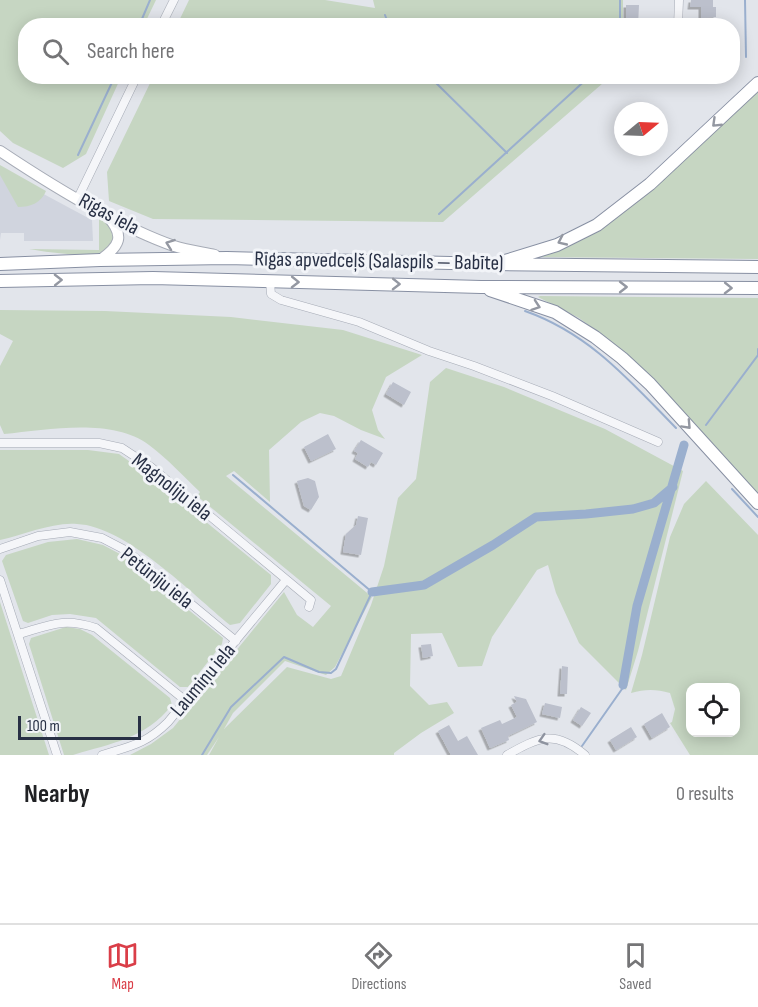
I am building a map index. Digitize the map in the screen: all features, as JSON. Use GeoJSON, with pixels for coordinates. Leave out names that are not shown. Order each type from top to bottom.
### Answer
{"type":"FeatureCollection","features":[{"type":"Feature","properties":{"kind":"highway"},"geometry":{"type":"LineString","coordinates":[[495,264],[557,244],[597,225],[650,184],[758,83]]}},
{"type":"Feature","properties":{"kind":"highway","name":"Rīgas apvedceļš (Salaspils — Babīte)"},"geometry":{"type":"LineString","coordinates":[[0,264],[227,258],[758,267]]}},
{"type":"Feature","properties":{"kind":"highway","name":"Rīgas apvedceļš (Salaspils — Babīte)"},"geometry":{"type":"LineString","coordinates":[[0,280],[153,278],[481,287],[758,288]]}},
{"type":"Feature","properties":{"kind":"highway"},"geometry":{"type":"LineString","coordinates":[[481,287],[555,312],[588,332],[622,358],[650,384],[758,503]]}},
{"type":"Feature","properties":{"kind":"main road","name":"Rīgas iela"},"geometry":{"type":"LineString","coordinates":[[0,151],[78,198],[155,238],[177,247],[227,258]]}},
{"type":"Feature","properties":{"kind":"main road"},"geometry":{"type":"LineString","coordinates":[[100,260],[115,249],[119,235],[115,225],[103,212]]}},
{"type":"Feature","properties":{"kind":"street"},"geometry":{"type":"LineString","coordinates":[[165,18],[174,0]]}},
{"type":"Feature","properties":{"kind":"street"},"geometry":{"type":"LineString","coordinates":[[678,18],[679,0]]}},
{"type":"Feature","properties":{"kind":"street"},"geometry":{"type":"LineString","coordinates":[[78,198],[133,84]]}},
{"type":"Feature","properties":{"kind":"street"},"geometry":{"type":"LineString","coordinates":[[270,282],[271,294],[281,300],[359,322],[429,351],[552,396],[658,442]]}},
{"type":"Feature","properties":{"kind":"street","name":"Magnoliju iela"},"geometry":{"type":"LineString","coordinates":[[0,443],[99,443],[122,448],[151,467],[311,600],[309,607]]}},
{"type":"Feature","properties":{"kind":"street","name":"Petūniju iela"},"geometry":{"type":"LineString","coordinates":[[0,549],[38,536],[70,532],[102,538],[127,551],[236,640]]}},
{"type":"Feature","properties":{"kind":"street"},"geometry":{"type":"LineString","coordinates":[[0,580],[57,755]]}},
{"type":"Feature","properties":{"kind":"street","name":"Laumiņu iela"},"geometry":{"type":"LineString","coordinates":[[102,755],[141,743],[154,735],[186,701],[286,580]]}},
{"type":"Feature","properties":{"kind":"street"},"geometry":{"type":"LineString","coordinates":[[19,634],[64,621],[80,622],[96,628],[186,701]]}},
{"type":"Feature","properties":{"kind":"street"},"geometry":{"type":"LineString","coordinates":[[507,755],[552,737],[560,738],[581,752]]}},
{"type":"Feature","properties":{"kind":"shaded area"},"geometry":{"type":"Polygon","coordinates":[[[0,168],[10,176],[92,220],[93,241],[24,241],[24,233],[1,233],[0,240],[0,168]]]}},
{"type":"Feature","properties":{"kind":"green space"},"geometry":{"type":"Polygon","coordinates":[[[0,0],[156,0],[147,18],[18,18],[18,84],[118,84],[86,154],[63,168],[13,143],[0,131],[0,0]]]}},
{"type":"Feature","properties":{"kind":"green space"},"geometry":{"type":"Polygon","coordinates":[[[189,0],[325,0],[375,8],[373,0],[623,0],[623,18],[180,18],[189,0]]]}},
{"type":"Feature","properties":{"kind":"green space"},"geometry":{"type":"Polygon","coordinates":[[[149,84],[602,84],[443,222],[153,219],[109,201],[107,172],[149,84]]]}},
{"type":"Feature","properties":{"kind":"green space"},"geometry":{"type":"Polygon","coordinates":[[[758,89],[758,259],[535,257],[590,231],[758,89]]]}},
{"type":"Feature","properties":{"kind":"green space"},"geometry":{"type":"Polygon","coordinates":[[[0,165],[46,191],[41,199],[31,205],[18,207],[0,175],[0,165]]]}},
{"type":"Feature","properties":{"kind":"green space"},"geometry":{"type":"Polygon","coordinates":[[[99,214],[114,231],[113,243],[102,252],[76,254],[29,249],[99,250],[99,214]]]}},
{"type":"Feature","properties":{"kind":"green space"},"geometry":{"type":"Polygon","coordinates":[[[538,297],[758,298],[758,494],[660,388],[618,347],[579,318],[538,297]]]}},
{"type":"Feature","properties":{"kind":"green space"},"geometry":{"type":"Polygon","coordinates":[[[0,310],[105,311],[231,317],[343,330],[422,355],[386,377],[372,410],[378,430],[385,439],[334,416],[320,413],[301,422],[269,450],[270,502],[234,471],[226,476],[372,597],[335,667],[326,675],[285,661],[233,713],[224,729],[287,667],[331,679],[341,676],[371,605],[384,566],[398,498],[416,479],[430,382],[446,368],[504,387],[605,429],[683,471],[626,690],[579,643],[556,593],[548,565],[537,570],[492,637],[482,666],[458,667],[442,633],[411,634],[410,686],[429,705],[447,702],[454,713],[421,733],[394,755],[209,755],[219,737],[207,755],[130,755],[151,744],[173,728],[284,592],[297,615],[313,627],[331,606],[197,496],[200,492],[169,462],[134,436],[98,428],[59,428],[4,434],[0,425],[0,366],[13,341],[0,334],[0,310]]]}},
{"type":"Feature","properties":{"kind":"green space"},"geometry":{"type":"Polygon","coordinates":[[[0,450],[88,450],[119,454],[146,473],[271,575],[271,584],[240,623],[230,625],[158,564],[116,536],[96,528],[77,524],[58,525],[0,540],[0,450]]]}},
{"type":"Feature","properties":{"kind":"green space"},"geometry":{"type":"Polygon","coordinates":[[[706,481],[758,535],[758,755],[690,755],[670,723],[675,709],[670,693],[650,690],[631,693],[670,537],[684,504],[706,481]]]}},
{"type":"Feature","properties":{"kind":"green space"},"geometry":{"type":"Polygon","coordinates":[[[77,539],[103,545],[120,554],[223,638],[222,644],[188,687],[180,687],[96,618],[70,614],[52,615],[28,623],[23,621],[2,561],[6,555],[48,542],[77,539]]]}},
{"type":"Feature","properties":{"kind":"green space"},"geometry":{"type":"Polygon","coordinates":[[[0,602],[49,755],[0,755],[0,602]]]}},
{"type":"Feature","properties":{"kind":"green space"},"geometry":{"type":"Polygon","coordinates":[[[66,627],[80,629],[92,635],[170,698],[172,705],[162,716],[139,733],[114,743],[73,755],[64,755],[29,644],[31,638],[66,627]]]}},
{"type":"Feature","properties":{"kind":"building"},"geometry":{"type":"Polygon","coordinates":[[[691,0],[713,0],[716,17],[701,18],[701,7],[690,7],[691,0]]]}},
{"type":"Feature","properties":{"kind":"building"},"geometry":{"type":"Polygon","coordinates":[[[626,5],[639,5],[638,18],[626,18],[626,5]]]}},
{"type":"Feature","properties":{"kind":"building"},"geometry":{"type":"Polygon","coordinates":[[[393,382],[411,392],[404,405],[386,394],[393,382]]]}},
{"type":"Feature","properties":{"kind":"building"},"geometry":{"type":"Polygon","coordinates":[[[328,434],[336,449],[311,461],[304,447],[328,434]]]}},
{"type":"Feature","properties":{"kind":"building"},"geometry":{"type":"Polygon","coordinates":[[[361,440],[383,453],[376,465],[371,462],[368,467],[355,459],[358,453],[354,451],[361,440]]]}},
{"type":"Feature","properties":{"kind":"building"},"geometry":{"type":"Polygon","coordinates":[[[308,478],[315,481],[319,497],[311,510],[304,506],[297,481],[308,478]]]}},
{"type":"Feature","properties":{"kind":"building"},"geometry":{"type":"Polygon","coordinates":[[[358,516],[368,518],[361,555],[343,552],[346,534],[356,525],[358,516]]]}},
{"type":"Feature","properties":{"kind":"building"},"geometry":{"type":"Polygon","coordinates":[[[431,644],[433,656],[423,658],[421,645],[431,644]]]}},
{"type":"Feature","properties":{"kind":"building"},"geometry":{"type":"Polygon","coordinates":[[[562,666],[568,667],[567,694],[560,694],[562,666]]]}},
{"type":"Feature","properties":{"kind":"building"},"geometry":{"type":"Polygon","coordinates":[[[514,696],[526,699],[537,722],[508,736],[509,740],[490,748],[481,728],[500,720],[502,724],[517,717],[511,705],[517,702],[514,696]]]}},
{"type":"Feature","properties":{"kind":"building"},"geometry":{"type":"Polygon","coordinates":[[[545,703],[562,707],[560,718],[542,714],[545,703]]]}},
{"type":"Feature","properties":{"kind":"building"},"geometry":{"type":"Polygon","coordinates":[[[581,707],[591,713],[582,726],[573,720],[581,707]]]}},
{"type":"Feature","properties":{"kind":"building"},"geometry":{"type":"Polygon","coordinates":[[[662,713],[670,727],[652,738],[644,724],[662,713]]]}},
{"type":"Feature","properties":{"kind":"building"},"geometry":{"type":"Polygon","coordinates":[[[449,725],[458,741],[467,736],[478,755],[451,755],[438,731],[449,725]]]}},
{"type":"Feature","properties":{"kind":"building"},"geometry":{"type":"Polygon","coordinates":[[[631,727],[637,737],[616,750],[610,740],[631,727]]]}},
{"type":"Feature","properties":{"kind":"waterway"},"geometry":{"type":"LineString","coordinates":[[142,18],[150,0]]}},
{"type":"Feature","properties":{"kind":"waterway"},"geometry":{"type":"LineString","coordinates":[[620,0],[620,18]]}},
{"type":"Feature","properties":{"kind":"waterway"},"geometry":{"type":"LineString","coordinates":[[745,0],[746,57]]}},
{"type":"Feature","properties":{"kind":"waterway"},"geometry":{"type":"LineString","coordinates":[[78,155],[111,84]]}},
{"type":"Feature","properties":{"kind":"waterway"},"geometry":{"type":"LineString","coordinates":[[437,84],[507,153]]}},
{"type":"Feature","properties":{"kind":"waterway"},"geometry":{"type":"LineString","coordinates":[[439,214],[581,84]]}},
{"type":"Feature","properties":{"kind":"waterway"},"geometry":{"type":"LineString","coordinates":[[525,311],[569,332],[589,345],[625,376],[676,428]]}},
{"type":"Feature","properties":{"kind":"waterway"},"geometry":{"type":"LineString","coordinates":[[706,425],[758,355],[758,349]]}},
{"type":"Feature","properties":{"kind":"waterway"},"geometry":{"type":"LineString","coordinates":[[623,685],[637,606],[684,445]]}},
{"type":"Feature","properties":{"kind":"waterway"},"geometry":{"type":"LineString","coordinates":[[202,755],[231,707],[284,657],[319,672],[331,673],[336,669],[372,592],[233,475]]}},
{"type":"Feature","properties":{"kind":"waterway"},"geometry":{"type":"LineString","coordinates":[[372,592],[424,585],[536,517],[633,509],[654,503],[673,487]]}},
{"type":"Feature","properties":{"kind":"waterway"},"geometry":{"type":"LineString","coordinates":[[732,489],[758,517]]}},
{"type":"Feature","properties":{"kind":"waterway"},"geometry":{"type":"LineString","coordinates":[[582,746],[623,685]]}}]}
